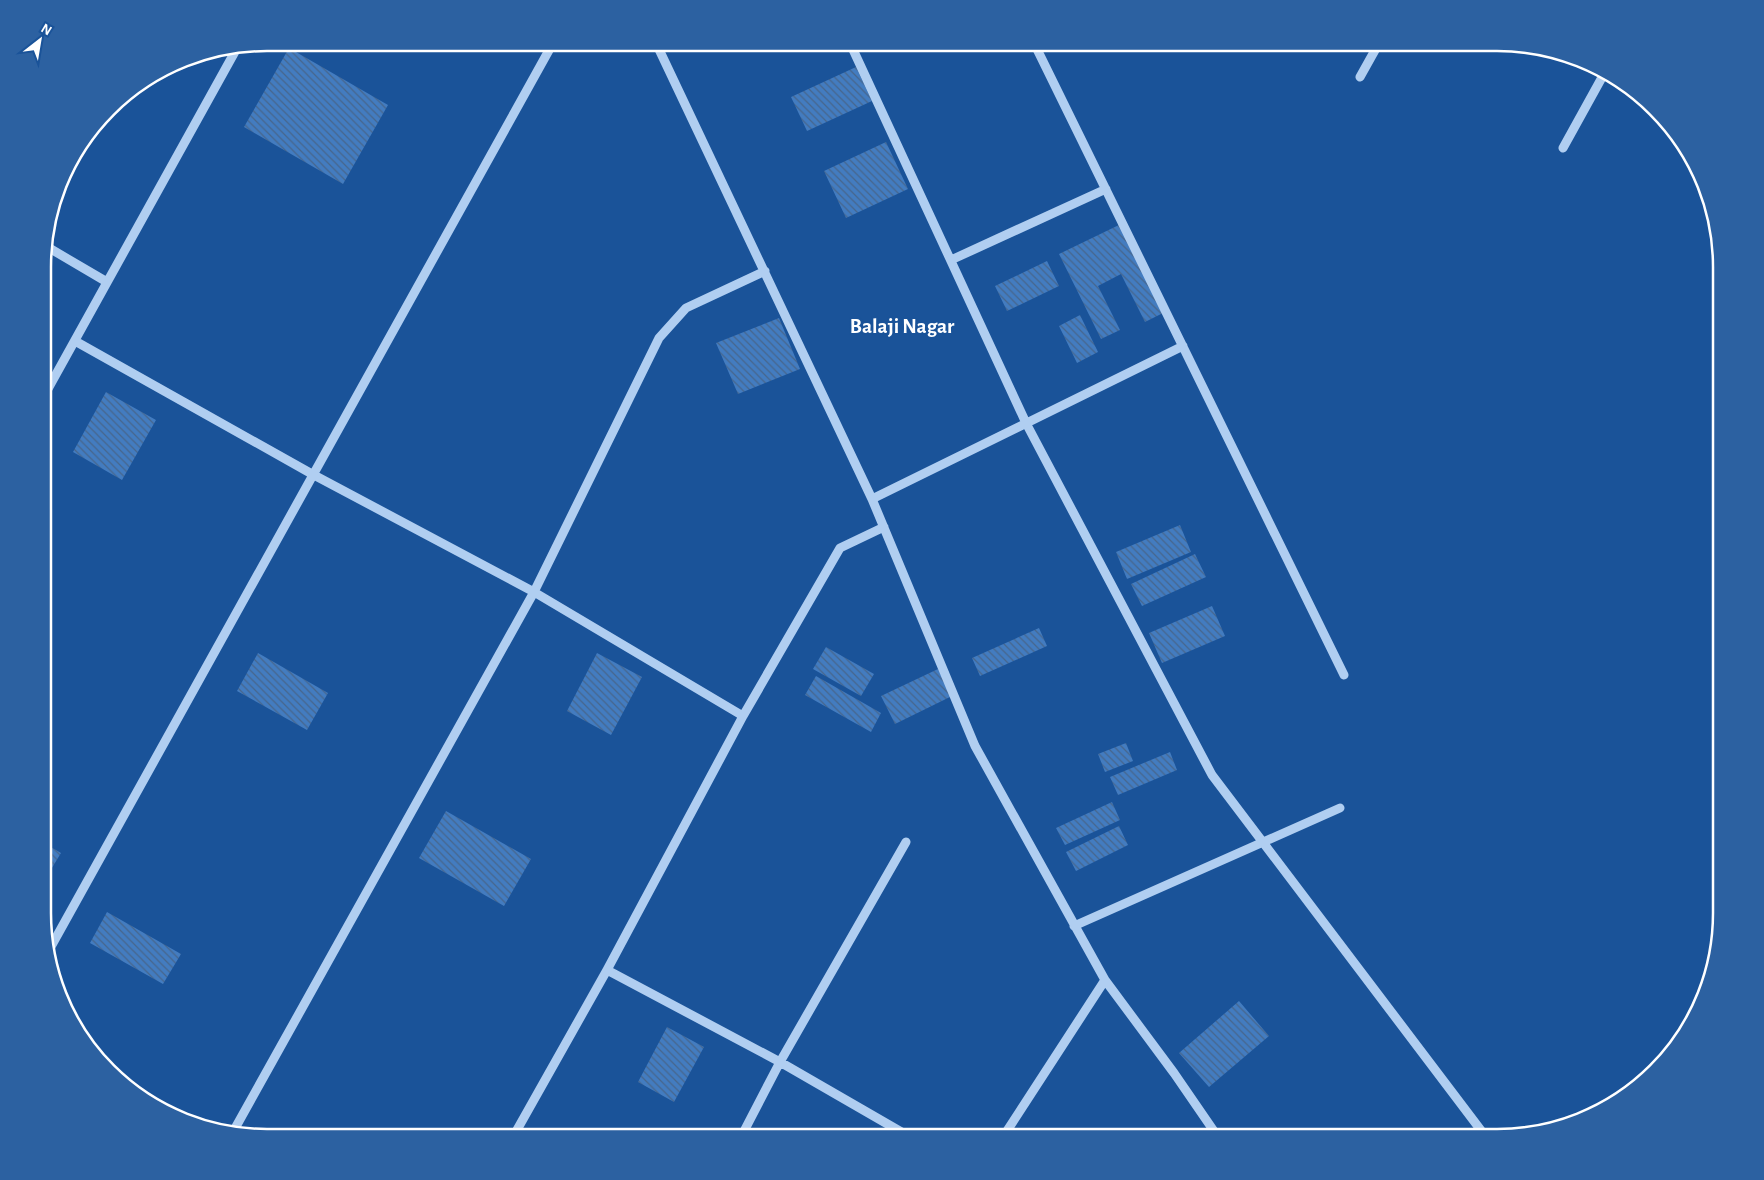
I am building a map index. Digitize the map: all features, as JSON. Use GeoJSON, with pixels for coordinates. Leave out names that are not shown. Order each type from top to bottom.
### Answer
{"type":"FeatureCollection","features":[{"type":"Feature","properties":{"kind":"street"},"geometry":{"type":"LineString","coordinates":[[53,943],[547,51]]}},
{"type":"Feature","properties":{"kind":"street"},"geometry":{"type":"LineString","coordinates":[[660,51],[872,499],[975,746],[1105,980],[1174,1073],[1212,1129]]}},
{"type":"Feature","properties":{"kind":"street"},"geometry":{"type":"LineString","coordinates":[[854,51],[1026,423],[1212,775],[1480,1129]]}},
{"type":"Feature","properties":{"kind":"street"},"geometry":{"type":"LineString","coordinates":[[1038,51],[1344,675]]}},
{"type":"Feature","properties":{"kind":"street"},"geometry":{"type":"LineString","coordinates":[[1360,77],[1374,51]]}},
{"type":"Feature","properties":{"kind":"street"},"geometry":{"type":"LineString","coordinates":[[51,384],[234,54]]}},
{"type":"Feature","properties":{"kind":"street"},"geometry":{"type":"LineString","coordinates":[[1564,148],[1601,78]]}},
{"type":"Feature","properties":{"kind":"street"},"geometry":{"type":"LineString","coordinates":[[950,260],[1106,189]]}},
{"type":"Feature","properties":{"kind":"street"},"geometry":{"type":"LineString","coordinates":[[52,250],[107,282]]}},
{"type":"Feature","properties":{"kind":"street"},"geometry":{"type":"LineString","coordinates":[[236,1127],[534,592],[659,338],[686,308],[765,271]]}},
{"type":"Feature","properties":{"kind":"street"},"geometry":{"type":"LineString","coordinates":[[75,341],[312,474],[534,592],[743,716]]}},
{"type":"Feature","properties":{"kind":"street"},"geometry":{"type":"LineString","coordinates":[[872,499],[1183,346]]}},
{"type":"Feature","properties":{"kind":"street"},"geometry":{"type":"LineString","coordinates":[[518,1129],[607,970],[743,716],[840,548],[884,527]]}},
{"type":"Feature","properties":{"kind":"street"},"geometry":{"type":"LineString","coordinates":[[1074,926],[1340,808]]}},
{"type":"Feature","properties":{"kind":"street"},"geometry":{"type":"LineString","coordinates":[[745,1129],[780,1062],[906,842]]}},
{"type":"Feature","properties":{"kind":"street"},"geometry":{"type":"LineString","coordinates":[[607,970],[780,1062],[896,1129]]}},
{"type":"Feature","properties":{"kind":"street"},"geometry":{"type":"LineString","coordinates":[[1008,1129],[1105,980]]}},
{"type":"Feature","properties":{"kind":"building"},"geometry":{"type":"Polygon","coordinates":[[[287,51],[294,51],[388,105],[343,184],[244,127],[287,51]]]}},
{"type":"Feature","properties":{"kind":"building"},"geometry":{"type":"Polygon","coordinates":[[[856,67],[872,101],[807,131],[791,97],[856,67]]]}},
{"type":"Feature","properties":{"kind":"building"},"geometry":{"type":"Polygon","coordinates":[[[886,142],[908,189],[846,218],[824,171],[886,142]]]}},
{"type":"Feature","properties":{"kind":"building"},"geometry":{"type":"Polygon","coordinates":[[[1121,224],[1165,312],[1145,322],[1121,274],[1098,286],[1120,330],[1101,339],[1059,254],[1121,224]]]}},
{"type":"Feature","properties":{"kind":"building"},"geometry":{"type":"Polygon","coordinates":[[[1047,261],[1059,286],[1007,311],[995,286],[1047,261]]]}},
{"type":"Feature","properties":{"kind":"building"},"geometry":{"type":"Polygon","coordinates":[[[1080,315],[1098,352],[1077,363],[1059,326],[1080,315]]]}},
{"type":"Feature","properties":{"kind":"building"},"geometry":{"type":"Polygon","coordinates":[[[779,318],[800,369],[738,394],[716,343],[779,318]]]}},
{"type":"Feature","properties":{"kind":"building"},"geometry":{"type":"Polygon","coordinates":[[[106,392],[156,420],[122,480],[73,452],[106,392]]]}},
{"type":"Feature","properties":{"kind":"building"},"geometry":{"type":"Polygon","coordinates":[[[1180,525],[1191,552],[1127,579],[1116,552],[1180,525]]]}},
{"type":"Feature","properties":{"kind":"building"},"geometry":{"type":"Polygon","coordinates":[[[1195,554],[1206,577],[1142,606],[1131,584],[1195,554]]]}},
{"type":"Feature","properties":{"kind":"building"},"geometry":{"type":"Polygon","coordinates":[[[1212,606],[1225,636],[1162,663],[1149,633],[1212,606]]]}},
{"type":"Feature","properties":{"kind":"building"},"geometry":{"type":"Polygon","coordinates":[[[1039,628],[1047,646],[980,676],[972,658],[1039,628]]]}},
{"type":"Feature","properties":{"kind":"building"},"geometry":{"type":"Polygon","coordinates":[[[826,647],[874,674],[861,696],[813,669],[826,647]]]}},
{"type":"Feature","properties":{"kind":"building"},"geometry":{"type":"Polygon","coordinates":[[[258,653],[328,693],[307,730],[237,691],[258,653]]]}},
{"type":"Feature","properties":{"kind":"building"},"geometry":{"type":"Polygon","coordinates":[[[597,653],[642,677],[611,735],[567,711],[597,653]]]}},
{"type":"Feature","properties":{"kind":"building"},"geometry":{"type":"Polygon","coordinates":[[[938,669],[952,696],[895,724],[881,696],[938,669]]]}},
{"type":"Feature","properties":{"kind":"building"},"geometry":{"type":"Polygon","coordinates":[[[816,676],[881,713],[871,732],[805,695],[816,676]]]}},
{"type":"Feature","properties":{"kind":"building"},"geometry":{"type":"Polygon","coordinates":[[[1126,743],[1133,761],[1105,772],[1098,754],[1126,743]]]}},
{"type":"Feature","properties":{"kind":"building"},"geometry":{"type":"Polygon","coordinates":[[[1170,752],[1177,770],[1118,795],[1110,777],[1170,752]]]}},
{"type":"Feature","properties":{"kind":"building"},"geometry":{"type":"Polygon","coordinates":[[[1112,802],[1120,820],[1065,845],[1056,828],[1112,802]]]}},
{"type":"Feature","properties":{"kind":"building"},"geometry":{"type":"Polygon","coordinates":[[[446,811],[531,859],[504,906],[419,858],[446,811]]]}},
{"type":"Feature","properties":{"kind":"building"},"geometry":{"type":"Polygon","coordinates":[[[1119,826],[1128,845],[1076,871],[1066,852],[1119,826]]]}},
{"type":"Feature","properties":{"kind":"building"},"geometry":{"type":"Polygon","coordinates":[[[51,847],[61,853],[51,869],[51,847]]]}},
{"type":"Feature","properties":{"kind":"building"},"geometry":{"type":"Polygon","coordinates":[[[107,912],[181,954],[163,984],[90,943],[107,912]]]}},
{"type":"Feature","properties":{"kind":"building"},"geometry":{"type":"Polygon","coordinates":[[[1239,1001],[1269,1036],[1209,1087],[1179,1053],[1239,1001]]]}},
{"type":"Feature","properties":{"kind":"building"},"geometry":{"type":"Polygon","coordinates":[[[667,1027],[704,1047],[674,1102],[638,1082],[667,1027]]]}},
{"type":"Feature","properties":{"kind":"district","name":"Balaji Nagar"},"geometry":{"type":"Point","coordinates":[902,326]}}]}
